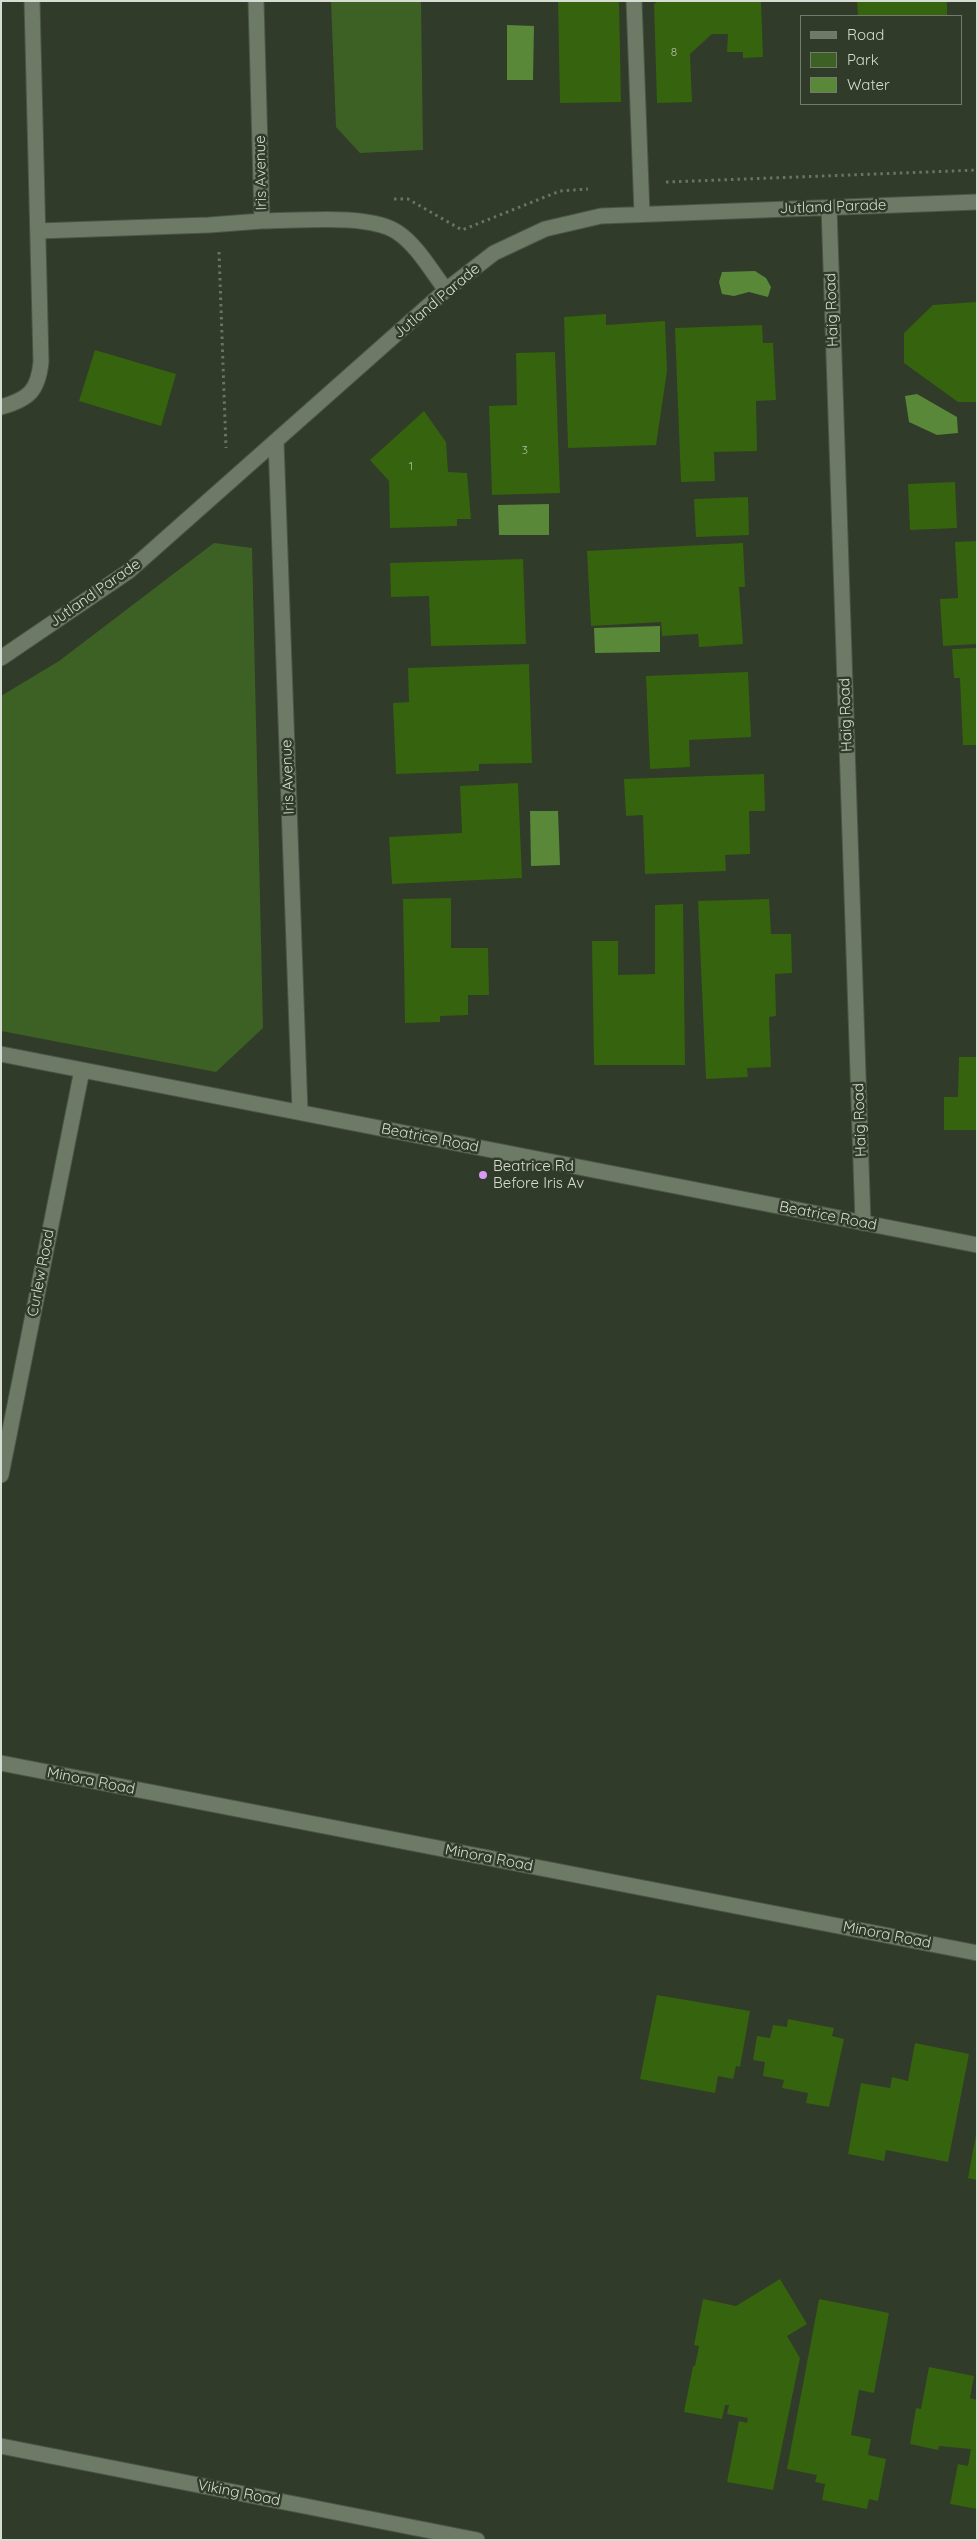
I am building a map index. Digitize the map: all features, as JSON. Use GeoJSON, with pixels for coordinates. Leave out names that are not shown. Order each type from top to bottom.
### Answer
{"type":"FeatureCollection","features":[{"type":"Feature","properties":{"kind":"street"},"geometry":{"type":"LineString","coordinates":[[1,408],[32,393],[39,379],[41,362],[32,1]]}},
{"type":"Feature","properties":{"kind":"street","name":"Iris Avenue"},"geometry":{"type":"LineString","coordinates":[[256,1],[262,221],[361,220],[382,224],[398,232],[410,243],[446,290]]}},
{"type":"Feature","properties":{"kind":"street"},"geometry":{"type":"LineString","coordinates":[[634,1],[642,214]]}},
{"type":"Feature","properties":{"kind":"street","name":"Jutland Parade"},"geometry":{"type":"LineString","coordinates":[[1,658],[129,571],[446,290],[494,253],[545,229],[601,216],[977,202]]}},
{"type":"Feature","properties":{"kind":"street","name":"Haig Road"},"geometry":{"type":"LineString","coordinates":[[829,207],[863,1223]]}},
{"type":"Feature","properties":{"kind":"street"},"geometry":{"type":"LineString","coordinates":[[38,231],[210,225],[262,221]]}},
{"type":"Feature","properties":{"kind":"street","name":"Iris Avenue"},"geometry":{"type":"LineString","coordinates":[[276,441],[300,1112]]}},
{"type":"Feature","properties":{"kind":"street","name":"Beatrice Road"},"geometry":{"type":"LineString","coordinates":[[1,1054],[977,1245]]}},
{"type":"Feature","properties":{"kind":"street","name":"Curlew Road"},"geometry":{"type":"LineString","coordinates":[[1,1475],[82,1070]]}},
{"type":"Feature","properties":{"kind":"street","name":"Minora Road"},"geometry":{"type":"LineString","coordinates":[[1,1763],[977,1953]]}},
{"type":"Feature","properties":{"kind":"street","name":"Viking Road"},"geometry":{"type":"LineString","coordinates":[[1,2446],[477,2540]]}},
{"type":"Feature","properties":{"kind":"path"},"geometry":{"type":"LineString","coordinates":[[219,246],[227,484]]}},
{"type":"Feature","properties":{"kind":"green space"},"geometry":{"type":"Polygon","coordinates":[[[331,1],[421,1],[423,150],[360,153],[336,127],[331,1]]]}},
{"type":"Feature","properties":{"kind":"green space"},"geometry":{"type":"Polygon","coordinates":[[[214,543],[252,548],[263,1028],[216,1072],[1,1031],[1,696],[59,661],[214,543]]]}},
{"type":"Feature","properties":{"kind":"water"},"geometry":{"type":"Polygon","coordinates":[[[507,25],[534,26],[533,80],[507,80],[507,25]]]}},
{"type":"Feature","properties":{"kind":"water"},"geometry":{"type":"Polygon","coordinates":[[[755,271],[766,278],[771,287],[768,297],[749,292],[734,296],[722,294],[719,282],[722,272],[755,271]]]}},
{"type":"Feature","properties":{"kind":"water"},"geometry":{"type":"Polygon","coordinates":[[[917,394],[957,417],[958,433],[937,435],[909,422],[905,396],[917,394]]]}},
{"type":"Feature","properties":{"kind":"water"},"geometry":{"type":"Polygon","coordinates":[[[549,504],[549,535],[499,535],[498,505],[549,504]]]}},
{"type":"Feature","properties":{"kind":"water"},"geometry":{"type":"Polygon","coordinates":[[[660,626],[660,652],[595,653],[594,628],[660,626]]]}},
{"type":"Feature","properties":{"kind":"water"},"geometry":{"type":"Polygon","coordinates":[[[530,811],[558,811],[560,865],[531,866],[530,811]]]}},
{"type":"Feature","properties":{"kind":"building"},"geometry":{"type":"Polygon","coordinates":[[[558,1],[619,1],[621,102],[560,103],[558,1]]]}},
{"type":"Feature","properties":{"kind":"building"},"geometry":{"type":"Polygon","coordinates":[[[658,1],[761,1],[763,57],[743,58],[743,52],[727,52],[728,34],[712,34],[690,54],[692,102],[657,103],[654,4],[658,1]]]}},
{"type":"Feature","properties":{"kind":"building"},"geometry":{"type":"Polygon","coordinates":[[[857,1],[947,1],[947,15],[858,15],[857,1]]]}},
{"type":"Feature","properties":{"kind":"building"},"geometry":{"type":"Polygon","coordinates":[[[976,302],[977,402],[958,402],[904,363],[904,333],[933,305],[976,302]]]}},
{"type":"Feature","properties":{"kind":"building"},"geometry":{"type":"Polygon","coordinates":[[[606,314],[606,325],[665,321],[667,371],[656,445],[568,448],[564,317],[606,314]]]}},
{"type":"Feature","properties":{"kind":"building"},"geometry":{"type":"Polygon","coordinates":[[[762,325],[763,343],[773,343],[776,400],[756,401],[757,451],[714,452],[715,481],[681,482],[675,328],[762,325]]]}},
{"type":"Feature","properties":{"kind":"building"},"geometry":{"type":"Polygon","coordinates":[[[95,350],[176,374],[161,426],[79,401],[95,350]]]}},
{"type":"Feature","properties":{"kind":"building"},"geometry":{"type":"Polygon","coordinates":[[[555,352],[560,493],[492,495],[489,406],[517,405],[516,353],[555,352]]]}},
{"type":"Feature","properties":{"kind":"building"},"geometry":{"type":"Polygon","coordinates":[[[424,411],[446,442],[448,472],[467,473],[471,519],[457,519],[457,526],[390,528],[389,481],[370,460],[424,411]]]}},
{"type":"Feature","properties":{"kind":"building"},"geometry":{"type":"Polygon","coordinates":[[[955,482],[957,528],[910,530],[908,484],[955,482]]]}},
{"type":"Feature","properties":{"kind":"building"},"geometry":{"type":"Polygon","coordinates":[[[748,497],[749,535],[696,537],[694,499],[748,497]]]}},
{"type":"Feature","properties":{"kind":"building"},"geometry":{"type":"Polygon","coordinates":[[[977,541],[977,644],[943,646],[940,599],[958,598],[955,542],[977,541]]]}},
{"type":"Feature","properties":{"kind":"building"},"geometry":{"type":"Polygon","coordinates":[[[743,543],[745,587],[739,587],[743,644],[699,647],[698,634],[662,636],[661,622],[591,626],[587,551],[743,543]]]}},
{"type":"Feature","properties":{"kind":"building"},"geometry":{"type":"Polygon","coordinates":[[[523,559],[526,644],[431,646],[429,596],[391,597],[390,563],[523,559]]]}},
{"type":"Feature","properties":{"kind":"building"},"geometry":{"type":"Polygon","coordinates":[[[977,648],[977,745],[963,745],[960,678],[954,678],[952,649],[977,648]]]}},
{"type":"Feature","properties":{"kind":"building"},"geometry":{"type":"Polygon","coordinates":[[[529,664],[532,763],[479,764],[479,771],[396,774],[393,703],[409,702],[408,668],[529,664]]]}},
{"type":"Feature","properties":{"kind":"building"},"geometry":{"type":"Polygon","coordinates":[[[748,672],[751,737],[689,740],[690,767],[650,769],[646,676],[748,672]]]}},
{"type":"Feature","properties":{"kind":"building"},"geometry":{"type":"Polygon","coordinates":[[[764,774],[765,811],[749,811],[750,854],[725,855],[726,871],[645,874],[643,815],[626,816],[624,779],[764,774]]]}},
{"type":"Feature","properties":{"kind":"building"},"geometry":{"type":"Polygon","coordinates":[[[518,783],[522,878],[392,884],[389,837],[462,833],[460,786],[518,783]]]}},
{"type":"Feature","properties":{"kind":"building"},"geometry":{"type":"Polygon","coordinates":[[[451,898],[451,948],[488,948],[489,995],[468,995],[468,1015],[440,1016],[440,1022],[405,1023],[403,899],[451,898]]]}},
{"type":"Feature","properties":{"kind":"building"},"geometry":{"type":"Polygon","coordinates":[[[769,899],[771,934],[791,934],[792,973],[775,974],[776,1016],[769,1017],[771,1067],[747,1068],[748,1077],[706,1079],[698,901],[769,899]]]}},
{"type":"Feature","properties":{"kind":"building"},"geometry":{"type":"Polygon","coordinates":[[[683,904],[685,1065],[594,1065],[592,941],[618,941],[618,975],[655,974],[655,905],[683,904]]]}},
{"type":"Feature","properties":{"kind":"building"},"geometry":{"type":"Polygon","coordinates":[[[959,1057],[977,1057],[977,1130],[944,1130],[944,1097],[958,1097],[959,1057]]]}},
{"type":"Feature","properties":{"kind":"building"},"geometry":{"type":"Polygon","coordinates":[[[657,1995],[750,2011],[740,2067],[736,2066],[733,2079],[718,2076],[715,2093],[640,2079],[657,1995]]]}},
{"type":"Feature","properties":{"kind":"building"},"geometry":{"type":"Polygon","coordinates":[[[788,2019],[834,2028],[832,2036],[844,2039],[829,2107],[806,2103],[808,2093],[782,2088],[784,2080],[763,2076],[765,2062],[753,2060],[757,2036],[770,2038],[773,2025],[787,2027],[788,2019]]]}},
{"type":"Feature","properties":{"kind":"building"},"geometry":{"type":"Polygon","coordinates":[[[915,2043],[969,2054],[948,2162],[886,2150],[884,2161],[848,2154],[861,2083],[890,2088],[892,2077],[908,2081],[915,2043]]]}},
{"type":"Feature","properties":{"kind":"building"},"geometry":{"type":"Polygon","coordinates":[[[977,2135],[977,2180],[968,2178],[977,2135]]]}},
{"type":"Feature","properties":{"kind":"building"},"geometry":{"type":"Polygon","coordinates":[[[780,2279],[807,2324],[787,2336],[800,2358],[773,2490],[727,2482],[739,2421],[747,2423],[748,2418],[727,2414],[729,2405],[725,2405],[722,2419],[684,2412],[699,2346],[694,2345],[703,2299],[736,2306],[780,2279]]]}},
{"type":"Feature","properties":{"kind":"building"},"geometry":{"type":"Polygon","coordinates":[[[819,2299],[889,2313],[874,2393],[859,2390],[851,2435],[871,2439],[868,2455],[886,2459],[878,2501],[869,2499],[867,2509],[822,2500],[825,2484],[815,2482],[817,2475],[787,2469],[819,2299]]]}},
{"type":"Feature","properties":{"kind":"building"},"geometry":{"type":"Polygon","coordinates":[[[929,2367],[974,2376],[970,2398],[977,2400],[977,2509],[950,2504],[958,2464],[968,2466],[971,2449],[939,2446],[938,2450],[910,2444],[916,2408],[921,2409],[929,2367]]]}},
{"type":"Feature","properties":{"kind":"place","name":"Beatrice Rd Before Iris Av"},"geometry":{"type":"Point","coordinates":[483,1175]}}]}
